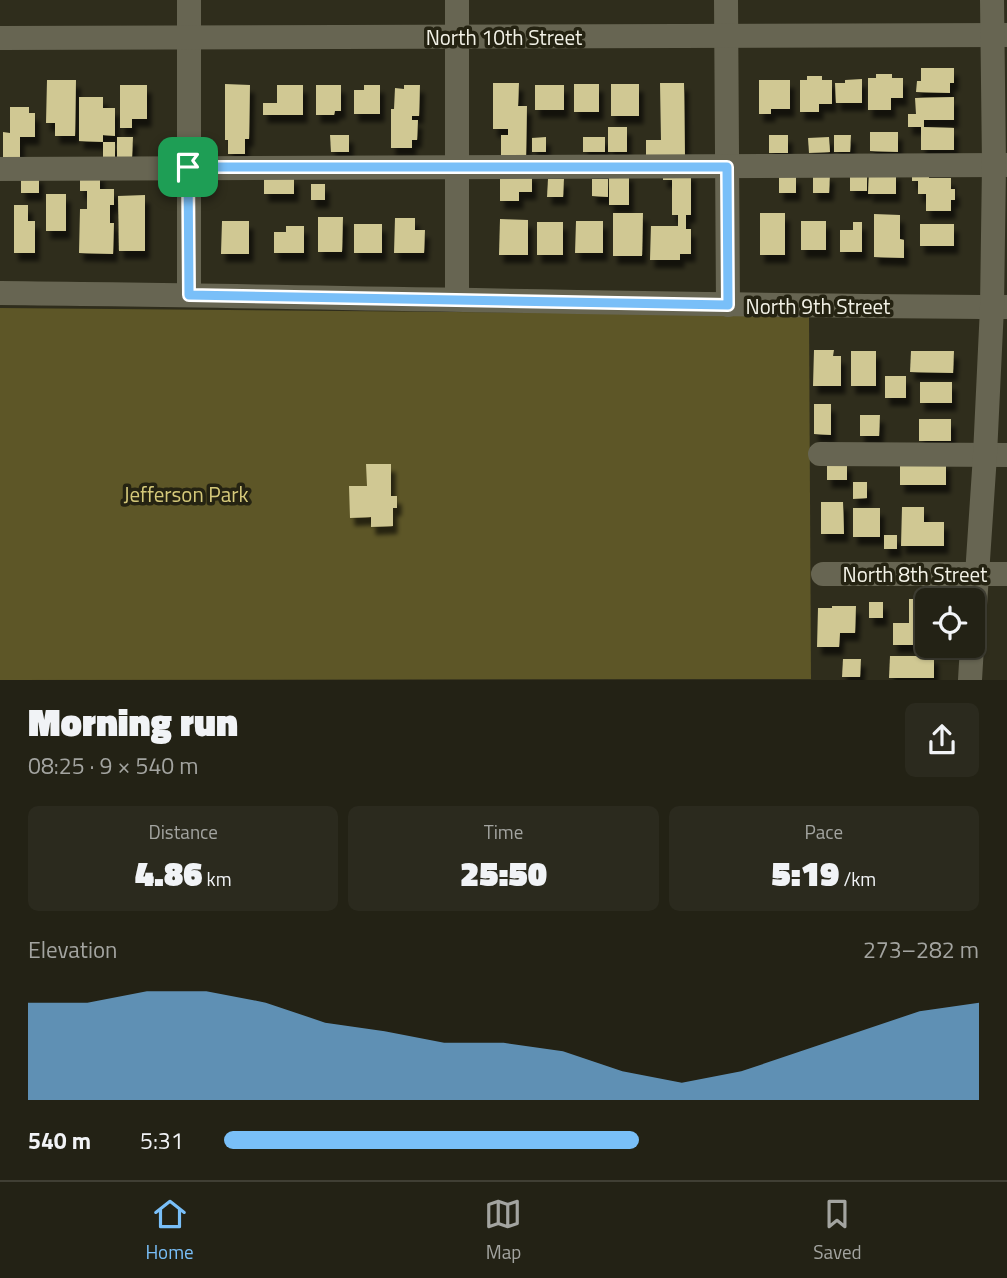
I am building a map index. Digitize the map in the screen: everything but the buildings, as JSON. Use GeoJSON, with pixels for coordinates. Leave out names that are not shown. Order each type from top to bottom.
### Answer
{"type":"FeatureCollection","features":[{"type":"Feature","properties":{"kind":"street"},"geometry":{"type":"LineString","coordinates":[[188,0],[189,295]]}},
{"type":"Feature","properties":{"kind":"street"},"geometry":{"type":"LineString","coordinates":[[457,0],[457,299]]}},
{"type":"Feature","properties":{"kind":"street"},"geometry":{"type":"LineString","coordinates":[[726,0],[728,305]]}},
{"type":"Feature","properties":{"kind":"street"},"geometry":{"type":"LineString","coordinates":[[976,588],[996,455],[1000,307],[999,35],[992,0]]}},
{"type":"Feature","properties":{"kind":"street","name":"North 10th Street"},"geometry":{"type":"LineString","coordinates":[[0,38],[999,35]]}},
{"type":"Feature","properties":{"kind":"street"},"geometry":{"type":"LineString","coordinates":[[0,169],[1001,165]]}},
{"type":"Feature","properties":{"kind":"street","name":"North 9th Street"},"geometry":{"type":"LineString","coordinates":[[0,293],[1000,307]]}},
{"type":"Feature","properties":{"kind":"street"},"geometry":{"type":"LineString","coordinates":[[820,454],[996,455]]}},
{"type":"Feature","properties":{"kind":"street","name":"North 8th Street"},"geometry":{"type":"LineString","coordinates":[[823,574],[1007,574]]}},
{"type":"Feature","properties":{"kind":"street"},"geometry":{"type":"LineString","coordinates":[[970,680],[971,658]]}},
{"type":"Feature","properties":{"kind":"green space","name":"Jefferson Park"},"geometry":{"type":"Polygon","coordinates":[[[0,308],[809,315],[811,679],[0,680],[0,308]]]}},
{"type":"Feature","properties":{"kind":"route"},"geometry":{"type":"LineString","coordinates":[[188,167],[727,167],[728,305],[189,295],[188,167]]}}]}
